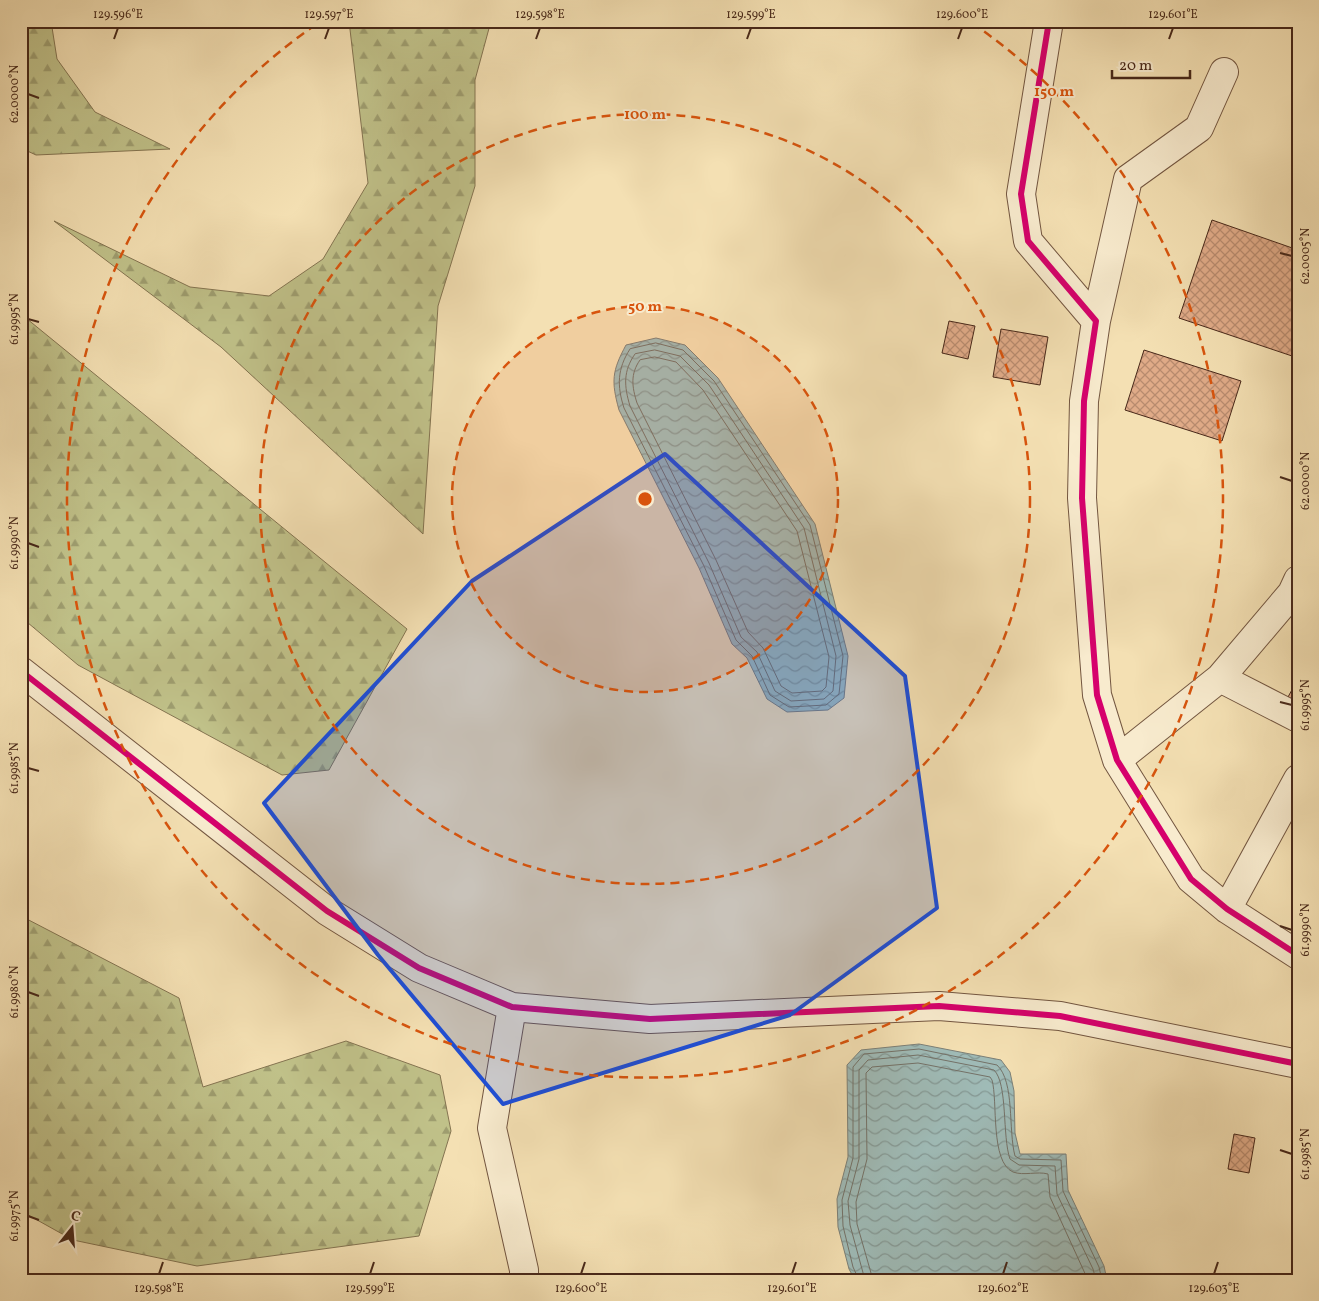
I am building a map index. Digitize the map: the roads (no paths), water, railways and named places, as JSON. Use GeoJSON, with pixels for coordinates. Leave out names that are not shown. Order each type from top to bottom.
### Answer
{"type":"FeatureCollection","features":[{"type":"Feature","properties":{"kind":"street"},"geometry":{"type":"LineString","coordinates":[[1049,21],[1021,194],[1028,241],[1096,321]]}},
{"type":"Feature","properties":{"kind":"street"},"geometry":{"type":"LineString","coordinates":[[1224,72],[1199,128],[1128,179],[1096,321],[1084,401],[1082,498],[1097,695],[1117,760],[1191,879],[1226,909],[1298,955]]}},
{"type":"Feature","properties":{"kind":"street"},"geometry":{"type":"LineString","coordinates":[[1117,760],[1220,678],[1296,590]]}},
{"type":"Feature","properties":{"kind":"street"},"geometry":{"type":"LineString","coordinates":[[21,671],[327,911],[419,968],[512,1007],[650,1019],[939,1006],[1060,1016],[1298,1064]]}},
{"type":"Feature","properties":{"kind":"street"},"geometry":{"type":"LineString","coordinates":[[1220,678],[1298,718]]}},
{"type":"Feature","properties":{"kind":"street"},"geometry":{"type":"LineString","coordinates":[[1226,909],[1294,798]]}},
{"type":"Feature","properties":{"kind":"street"},"geometry":{"type":"LineString","coordinates":[[512,1007],[492,1128],[524,1270],[524,1280]]}},
{"type":"Feature","properties":{"kind":"water"},"geometry":{"type":"Polygon","coordinates":[[[656,338],[685,345],[718,378],[815,524],[848,656],[844,698],[828,710],[787,712],[767,699],[747,658],[732,644],[699,568],[619,410],[614,376],[626,345],[656,338]]]}},
{"type":"Feature","properties":{"kind":"water"},"geometry":{"type":"Polygon","coordinates":[[[919,1044],[1001,1060],[1010,1072],[1014,1091],[1015,1133],[1020,1154],[1066,1154],[1068,1190],[1104,1266],[1107,1280],[855,1280],[849,1269],[838,1227],[837,1199],[848,1157],[847,1065],[861,1050],[919,1044]]]}}]}
